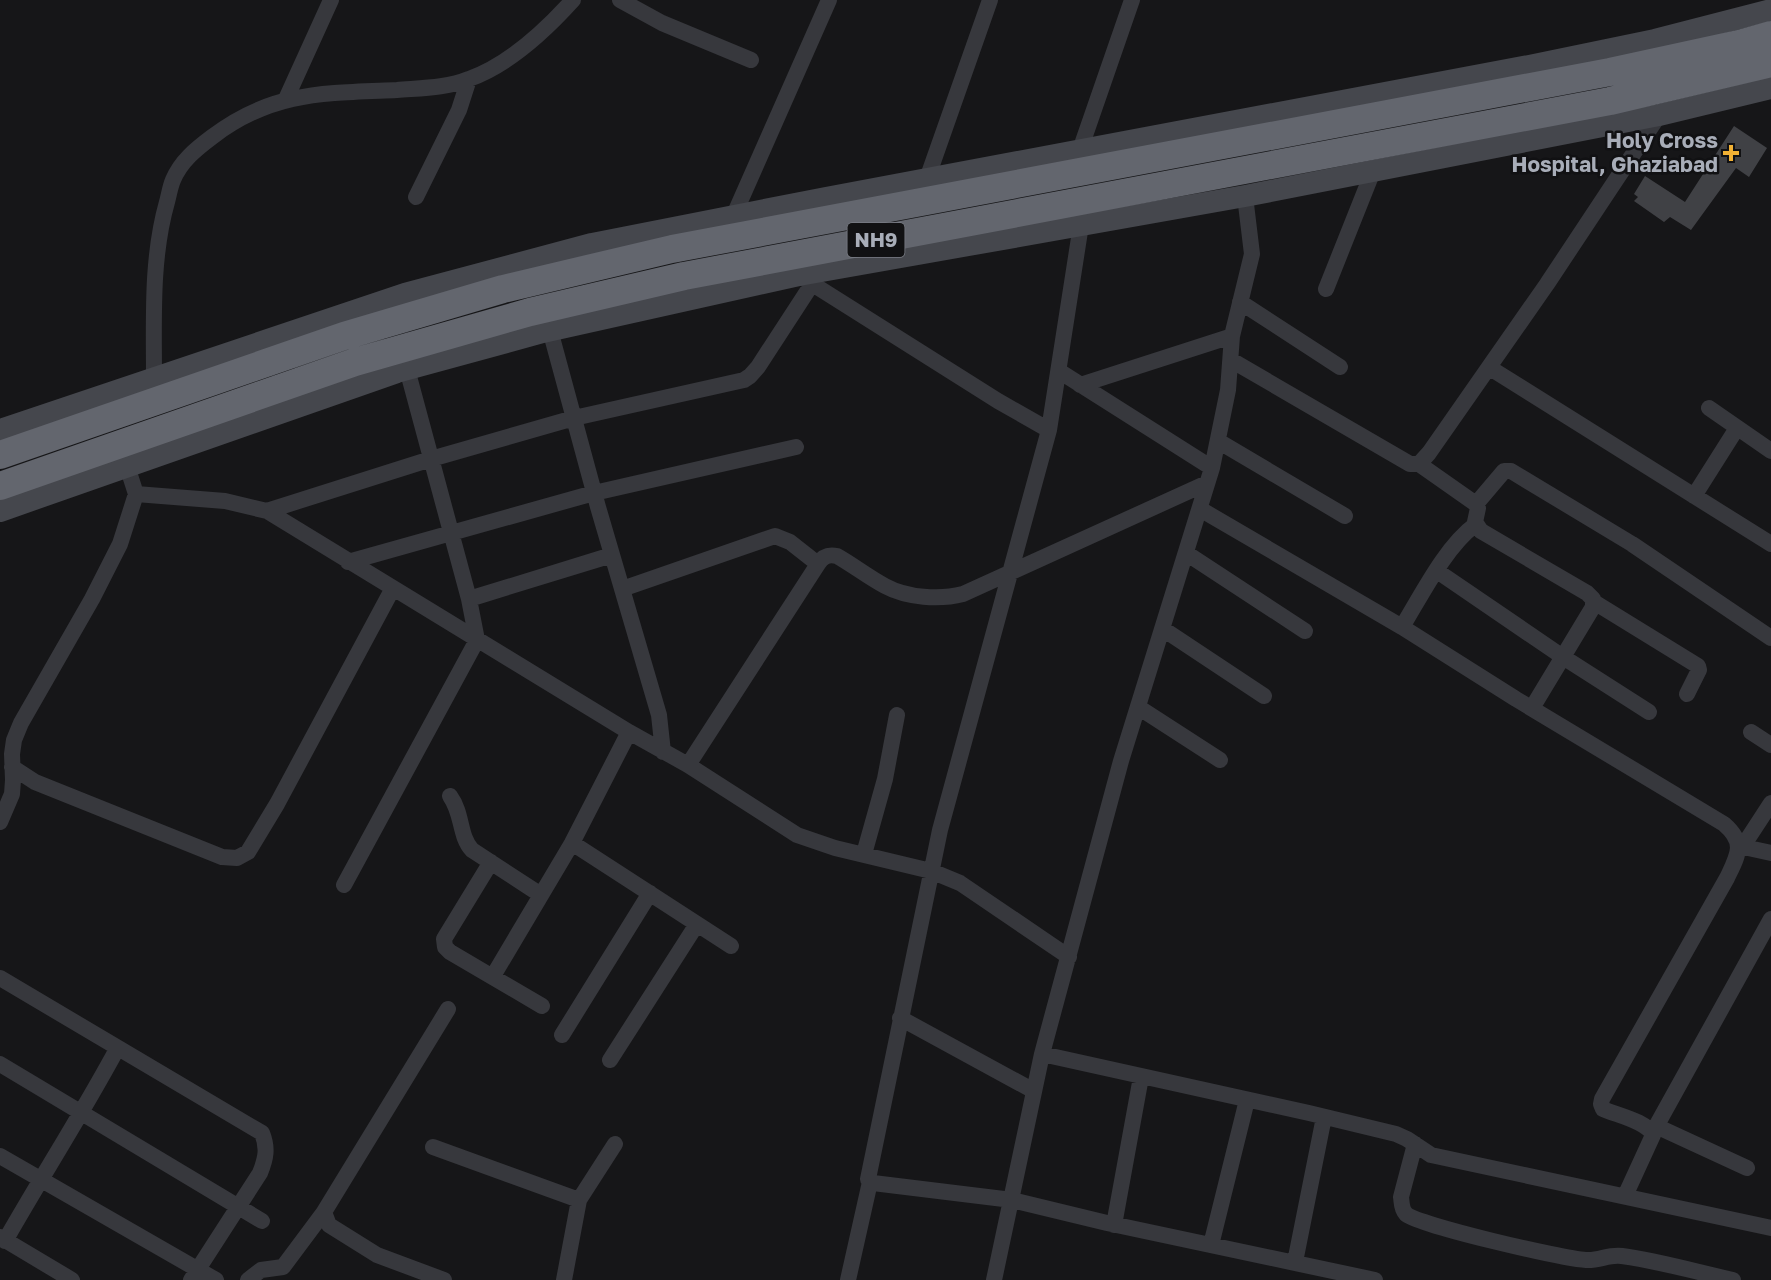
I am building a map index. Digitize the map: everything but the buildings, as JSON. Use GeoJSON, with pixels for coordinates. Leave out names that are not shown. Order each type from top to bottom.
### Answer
{"type":"FeatureCollection","features":[{"type":"Feature","properties":{"kind":"highway","name":"NH9"},"geometry":{"type":"LineString","coordinates":[[0,454],[344,336],[503,289],[672,249],[1610,72],[1771,35]]}},
{"type":"Feature","properties":{"kind":"highway","name":"NH9"},"geometry":{"type":"LineString","coordinates":[[0,486],[356,362],[530,312],[684,276],[1610,101],[1771,63]]}},
{"type":"Feature","properties":{"kind":"main road"},"geometry":{"type":"LineString","coordinates":[[0,430],[405,294],[592,244],[1529,66],[1655,40],[1771,10]]}},
{"type":"Feature","properties":{"kind":"main road"},"geometry":{"type":"LineString","coordinates":[[0,511],[269,415],[407,369],[550,330],[1081,225],[1659,115],[1771,88]]}},
{"type":"Feature","properties":{"kind":"street"},"geometry":{"type":"LineString","coordinates":[[286,99],[331,0]]}},
{"type":"Feature","properties":{"kind":"street"},"geometry":{"type":"LineString","coordinates":[[154,378],[154,292],[160,226],[173,180],[188,156],[251,112],[286,99],[326,93],[419,88],[469,79],[509,58],[573,0]]}},
{"type":"Feature","properties":{"kind":"street"},"geometry":{"type":"LineString","coordinates":[[620,0],[662,23],[750,60]]}},
{"type":"Feature","properties":{"kind":"street"},"geometry":{"type":"LineString","coordinates":[[734,216],[829,0]]}},
{"type":"Feature","properties":{"kind":"street"},"geometry":{"type":"LineString","coordinates":[[927,179],[990,0]]}},
{"type":"Feature","properties":{"kind":"street"},"geometry":{"type":"LineString","coordinates":[[1080,150],[1132,0]]}},
{"type":"Feature","properties":{"kind":"street"},"geometry":{"type":"LineString","coordinates":[[416,197],[459,110],[469,79]]}},
{"type":"Feature","properties":{"kind":"street"},"geometry":{"type":"LineString","coordinates":[[1419,464],[1490,368],[1659,115]]}},
{"type":"Feature","properties":{"kind":"street"},"geometry":{"type":"LineString","coordinates":[[1326,289],[1373,171]]}},
{"type":"Feature","properties":{"kind":"street"},"geometry":{"type":"LineString","coordinates":[[994,1280],[1042,1054],[1121,761],[1200,509],[1218,441],[1228,390],[1232,336],[1252,254],[1245,195]]}},
{"type":"Feature","properties":{"kind":"street"},"geometry":{"type":"LineString","coordinates":[[848,1280],[870,1182],[868,1177],[931,871],[961,749],[1049,430],[1081,225]]}},
{"type":"Feature","properties":{"kind":"street"},"geometry":{"type":"LineString","coordinates":[[267,511],[431,459],[574,418],[732,383],[750,376],[806,279],[998,401],[1049,430]]}},
{"type":"Feature","properties":{"kind":"street"},"geometry":{"type":"LineString","coordinates":[[1240,302],[1340,367]]}},
{"type":"Feature","properties":{"kind":"street"},"geometry":{"type":"LineString","coordinates":[[550,330],[594,493],[659,715],[663,752]]}},
{"type":"Feature","properties":{"kind":"street"},"geometry":{"type":"LineString","coordinates":[[1080,385],[1232,336]]}},
{"type":"Feature","properties":{"kind":"street"},"geometry":{"type":"LineString","coordinates":[[1231,360],[1410,464],[1419,464],[1476,504]]}},
{"type":"Feature","properties":{"kind":"street"},"geometry":{"type":"LineString","coordinates":[[1490,368],[1771,544]]}},
{"type":"Feature","properties":{"kind":"street"},"geometry":{"type":"LineString","coordinates":[[344,885],[477,640],[469,599],[407,369]]}},
{"type":"Feature","properties":{"kind":"street"},"geometry":{"type":"LineString","coordinates":[[1059,372],[1209,475]]}},
{"type":"Feature","properties":{"kind":"street"},"geometry":{"type":"LineString","coordinates":[[1709,408],[1771,451]]}},
{"type":"Feature","properties":{"kind":"street"},"geometry":{"type":"LineString","coordinates":[[1694,496],[1737,428]]}},
{"type":"Feature","properties":{"kind":"street"},"geometry":{"type":"LineString","coordinates":[[1218,441],[1345,516]]}},
{"type":"Feature","properties":{"kind":"street"},"geometry":{"type":"LineString","coordinates":[[348,562],[594,493],[796,447]]}},
{"type":"Feature","properties":{"kind":"street"},"geometry":{"type":"LineString","coordinates":[[0,822],[12,794],[14,740],[21,723],[120,544],[136,494],[126,466]]}},
{"type":"Feature","properties":{"kind":"street"},"geometry":{"type":"LineString","coordinates":[[1687,694],[1699,670],[1698,666],[1594,602],[1587,593],[1480,531],[1476,525],[1476,504],[1504,471],[1511,471],[1632,544],[1771,638]]}},
{"type":"Feature","properties":{"kind":"street"},"geometry":{"type":"LineString","coordinates":[[688,765],[825,556],[830,554],[837,556],[885,586],[905,593],[942,598],[963,594],[1209,475]]}},
{"type":"Feature","properties":{"kind":"street"},"geometry":{"type":"LineString","coordinates":[[136,494],[225,501],[267,511],[629,732],[688,765],[797,836],[822,845],[931,871],[960,884],[985,899],[1069,957]]}},
{"type":"Feature","properties":{"kind":"street"},"geometry":{"type":"LineString","coordinates":[[1200,509],[1402,627],[1724,824],[1734,832],[1741,846]]}},
{"type":"Feature","properties":{"kind":"street"},"geometry":{"type":"LineString","coordinates":[[1402,627],[1462,537],[1476,525]]}},
{"type":"Feature","properties":{"kind":"street"},"geometry":{"type":"LineString","coordinates":[[622,589],[775,536],[790,542],[818,564]]}},
{"type":"Feature","properties":{"kind":"street"},"geometry":{"type":"LineString","coordinates":[[1186,553],[1305,631]]}},
{"type":"Feature","properties":{"kind":"street"},"geometry":{"type":"LineString","coordinates":[[469,599],[612,555]]}},
{"type":"Feature","properties":{"kind":"street"},"geometry":{"type":"LineString","coordinates":[[1437,572],[1649,712]]}},
{"type":"Feature","properties":{"kind":"street"},"geometry":{"type":"LineString","coordinates":[[12,767],[35,782],[222,857],[237,858],[248,852],[277,804],[393,588]]}},
{"type":"Feature","properties":{"kind":"street"},"geometry":{"type":"LineString","coordinates":[[1532,708],[1594,602]]}},
{"type":"Feature","properties":{"kind":"street"},"geometry":{"type":"LineString","coordinates":[[1163,629],[1264,696]]}},
{"type":"Feature","properties":{"kind":"street"},"geometry":{"type":"LineString","coordinates":[[1138,706],[1220,760]]}},
{"type":"Feature","properties":{"kind":"street"},"geometry":{"type":"LineString","coordinates":[[864,854],[885,779],[897,715]]}},
{"type":"Feature","properties":{"kind":"street"},"geometry":{"type":"LineString","coordinates":[[493,976],[572,843],[629,732]]}},
{"type":"Feature","properties":{"kind":"street"},"geometry":{"type":"LineString","coordinates":[[1751,732],[1771,745]]}},
{"type":"Feature","properties":{"kind":"street"},"geometry":{"type":"LineString","coordinates":[[450,796],[458,807],[468,846],[541,895]]}},
{"type":"Feature","properties":{"kind":"street"},"geometry":{"type":"LineString","coordinates":[[1747,1168],[1603,1109],[1601,1104],[1727,878],[1741,846],[1771,803]]}},
{"type":"Feature","properties":{"kind":"street"},"geometry":{"type":"LineString","coordinates":[[572,843],[732,946]]}},
{"type":"Feature","properties":{"kind":"street"},"geometry":{"type":"LineString","coordinates":[[1741,846],[1771,853]]}},
{"type":"Feature","properties":{"kind":"street"},"geometry":{"type":"LineString","coordinates":[[491,862],[444,939],[444,944],[450,952],[542,1006]]}},
{"type":"Feature","properties":{"kind":"street"},"geometry":{"type":"LineString","coordinates":[[562,1035],[650,893]]}},
{"type":"Feature","properties":{"kind":"street"},"geometry":{"type":"LineString","coordinates":[[1625,1196],[1654,1129],[1771,920]]}},
{"type":"Feature","properties":{"kind":"street"},"geometry":{"type":"LineString","coordinates":[[610,1060],[697,924]]}},
{"type":"Feature","properties":{"kind":"street"},"geometry":{"type":"LineString","coordinates":[[0,978],[262,1133],[266,1143],[266,1157],[260,1173],[195,1274]]}},
{"type":"Feature","properties":{"kind":"street"},"geometry":{"type":"LineString","coordinates":[[248,1280],[261,1270],[283,1267],[324,1212],[448,1009]]}},
{"type":"Feature","properties":{"kind":"street"},"geometry":{"type":"LineString","coordinates":[[900,1018],[1034,1091]]}},
{"type":"Feature","properties":{"kind":"street"},"geometry":{"type":"LineString","coordinates":[[72,1280],[3,1239],[82,1113],[117,1049]]}},
{"type":"Feature","properties":{"kind":"street"},"geometry":{"type":"LineString","coordinates":[[1042,1054],[1402,1136],[1431,1155],[1771,1228]]}},
{"type":"Feature","properties":{"kind":"street"},"geometry":{"type":"LineString","coordinates":[[0,1064],[262,1221]]}},
{"type":"Feature","properties":{"kind":"street"},"geometry":{"type":"LineString","coordinates":[[1114,1225],[1142,1077]]}},
{"type":"Feature","properties":{"kind":"street"},"geometry":{"type":"LineString","coordinates":[[1211,1245],[1247,1100]]}},
{"type":"Feature","properties":{"kind":"street"},"geometry":{"type":"LineString","coordinates":[[1295,1263],[1324,1117]]}},
{"type":"Feature","properties":{"kind":"street"},"geometry":{"type":"LineString","coordinates":[[564,1280],[579,1200],[615,1144]]}},
{"type":"Feature","properties":{"kind":"street"},"geometry":{"type":"LineString","coordinates":[[1415,1144],[1401,1197],[1406,1214],[1413,1218],[1561,1257],[1595,1261],[1615,1255],[1639,1258],[1733,1280]]}},
{"type":"Feature","properties":{"kind":"street"},"geometry":{"type":"LineString","coordinates":[[433,1147],[579,1200]]}},
{"type":"Feature","properties":{"kind":"street"},"geometry":{"type":"LineString","coordinates":[[0,1156],[195,1274],[216,1280]]}},
{"type":"Feature","properties":{"kind":"street"},"geometry":{"type":"LineString","coordinates":[[870,1182],[1012,1200],[1114,1225],[1375,1280]]}},
{"type":"Feature","properties":{"kind":"street"},"geometry":{"type":"LineString","coordinates":[[324,1212],[329,1225],[377,1255],[444,1280]]}},
{"type":"Feature","properties":{"kind":"place","name":"Holy Cross Hospital, Ghaziabad"},"geometry":{"type":"Point","coordinates":[1731,153]}}]}
